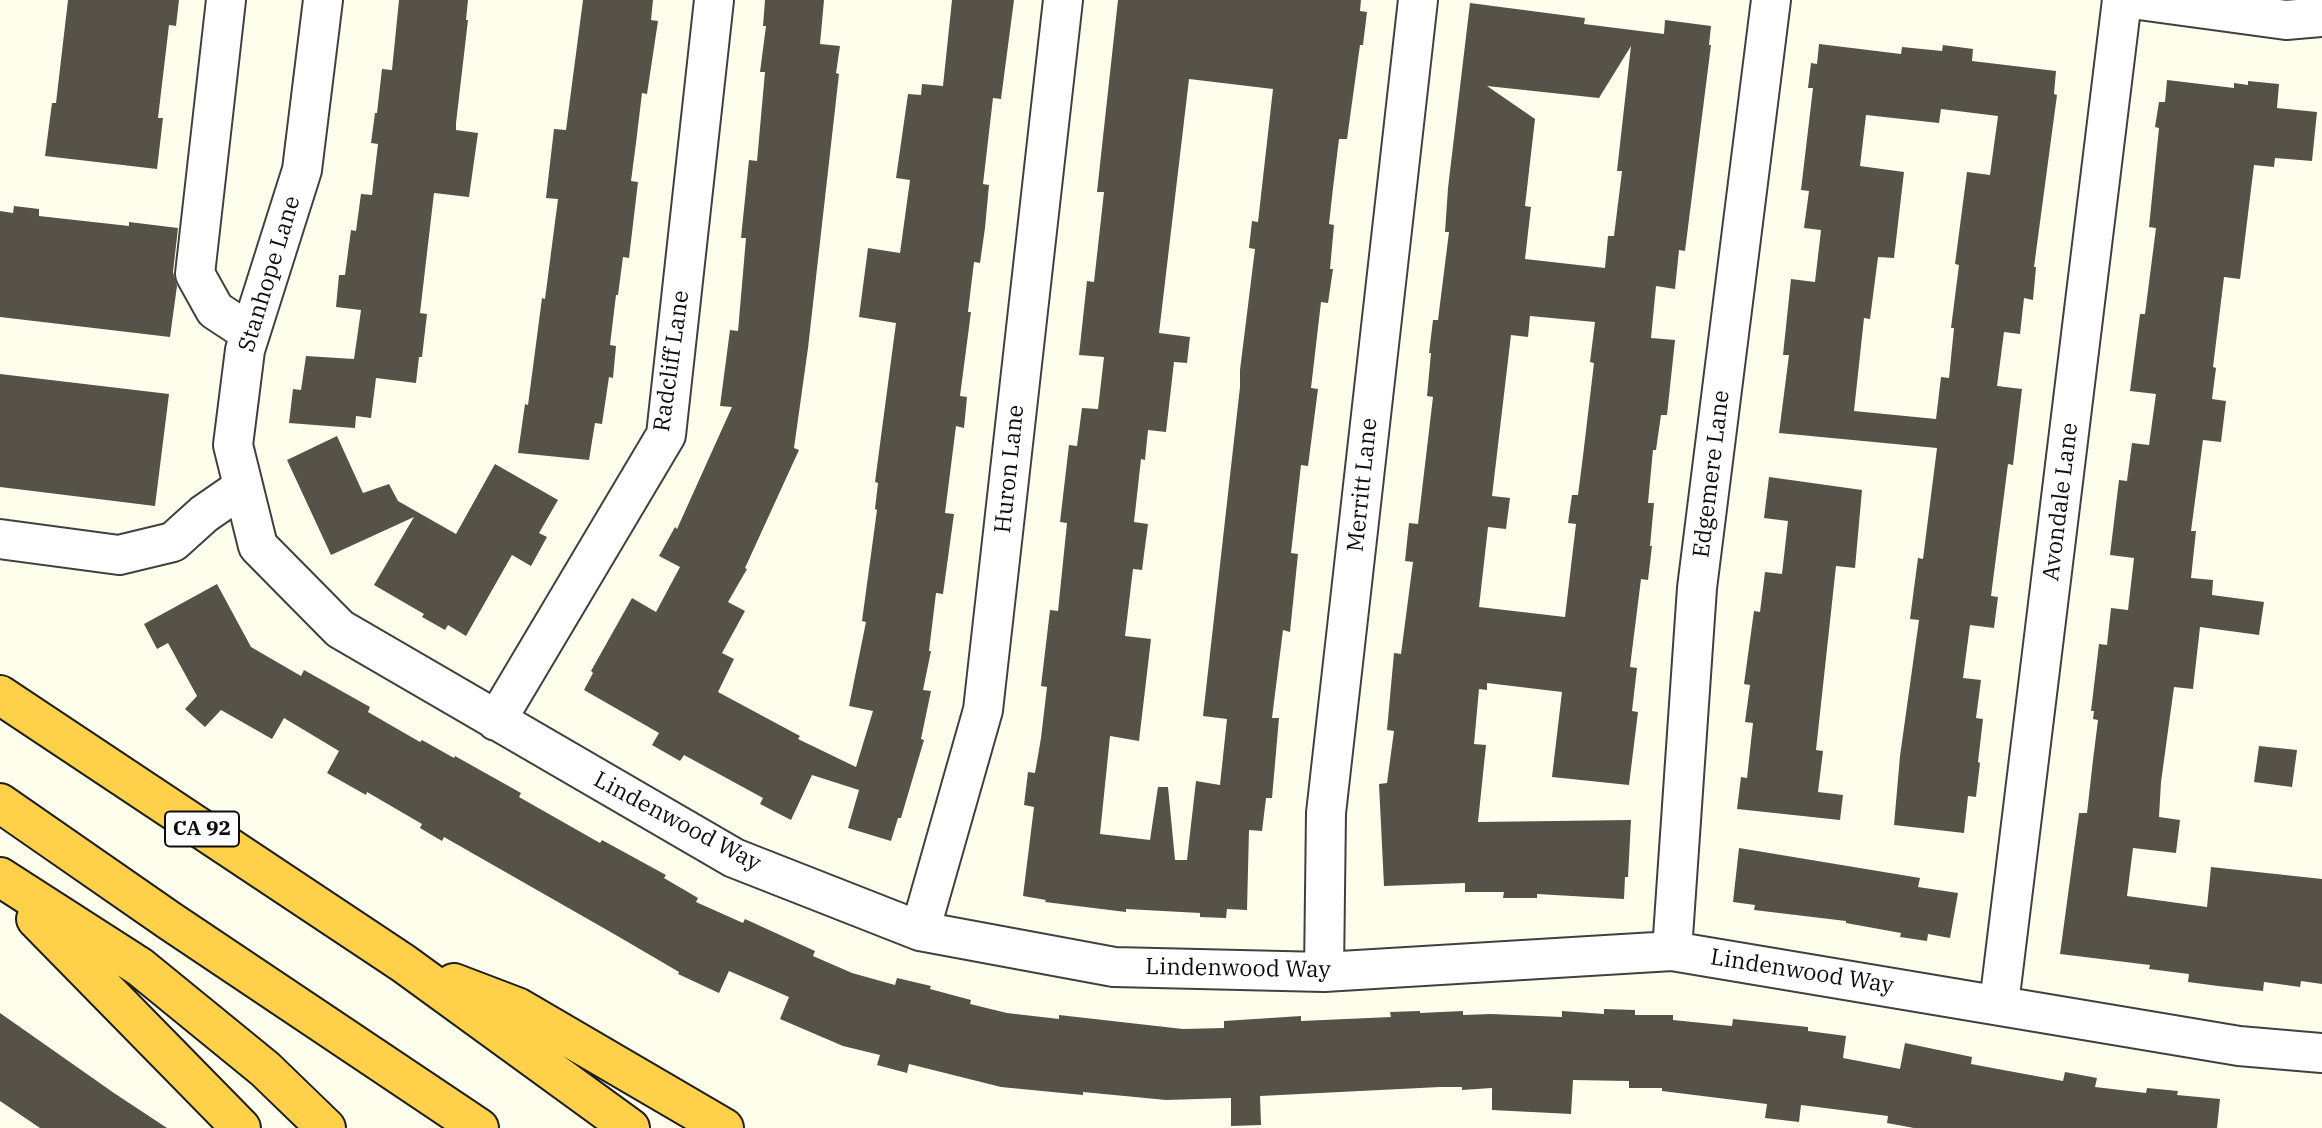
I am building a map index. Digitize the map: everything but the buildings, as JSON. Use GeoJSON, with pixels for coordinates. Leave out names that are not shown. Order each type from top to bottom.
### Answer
{"type":"FeatureCollection","features":[{"type":"Feature","properties":{"kind":"highway","name":"CA 92"},"geometry":{"type":"LineString","coordinates":[[0,695],[403,963],[629,1128]]}},
{"type":"Feature","properties":{"kind":"highway"},"geometry":{"type":"LineString","coordinates":[[0,803],[170,921],[479,1128]]}},
{"type":"Feature","properties":{"kind":"highway"},"geometry":{"type":"LineString","coordinates":[[0,877],[141,967],[265,1069],[326,1128]]}},
{"type":"Feature","properties":{"kind":"highway"},"geometry":{"type":"LineString","coordinates":[[0,883],[241,1128]]}},
{"type":"Feature","properties":{"kind":"highway"},"geometry":{"type":"LineString","coordinates":[[403,963],[517,1007],[724,1128]]}},
{"type":"Feature","properties":{"kind":"street"},"geometry":{"type":"LineString","coordinates":[[226,0],[195,274],[215,310],[250,332]]}},
{"type":"Feature","properties":{"kind":"street","name":"Stanhope Lane"},"geometry":{"type":"LineString","coordinates":[[258,546],[233,445],[245,350],[302,170],[323,0]]}},
{"type":"Feature","properties":{"kind":"street","name":"Radcliff Lane"},"geometry":{"type":"LineString","coordinates":[[496,721],[666,435],[714,0]]}},
{"type":"Feature","properties":{"kind":"street","name":"Huron Lane"},"geometry":{"type":"LineString","coordinates":[[919,931],[983,710],[1063,0]]}},
{"type":"Feature","properties":{"kind":"street","name":"Merritt Lane"},"geometry":{"type":"LineString","coordinates":[[1324,972],[1326,813],[1418,0]]}},
{"type":"Feature","properties":{"kind":"street","name":"Edgemere Lane"},"geometry":{"type":"LineString","coordinates":[[1672,951],[1697,588],[1771,0]]}},
{"type":"Feature","properties":{"kind":"street","name":"Avondale Lane"},"geometry":{"type":"LineString","coordinates":[[1999,1004],[2122,0]]}},
{"type":"Feature","properties":{"kind":"street"},"geometry":{"type":"LineString","coordinates":[[2138,0],[2286,20],[2322,17]]}},
{"type":"Feature","properties":{"kind":"street"},"geometry":{"type":"LineString","coordinates":[[0,539],[119,555],[173,542],[204,514],[243,487]]}},
{"type":"Feature","properties":{"kind":"street","name":"Lindenwood Way"},"geometry":{"type":"LineString","coordinates":[[258,546],[340,629],[496,721],[734,858],[919,931],[1114,967],[1324,972],[1672,951],[2239,1046],[2322,1053]]}}]}
